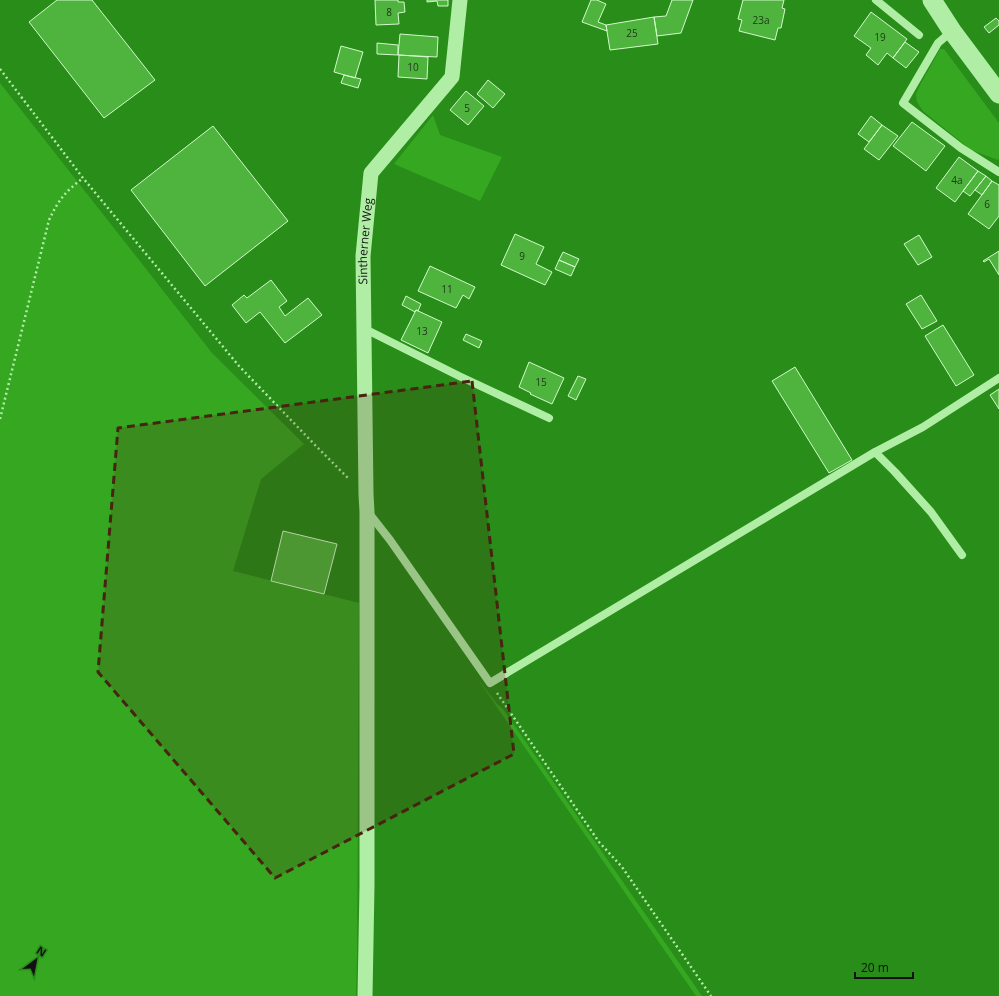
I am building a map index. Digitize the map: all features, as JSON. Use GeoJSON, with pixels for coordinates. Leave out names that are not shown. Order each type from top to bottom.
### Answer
{"type":"FeatureCollection","features":[{"type":"Feature","properties":{"kind":"street","name":"Sintherner Weg"},"geometry":{"type":"LineString","coordinates":[[365,996],[368,886],[367,512],[363,256],[371,173],[452,77],[460,0]]}},
{"type":"Feature","properties":{"kind":"street"},"geometry":{"type":"LineString","coordinates":[[932,0],[952,31],[999,94]]}},
{"type":"Feature","properties":{"kind":"lane"},"geometry":{"type":"LineString","coordinates":[[876,0],[919,35]]}},
{"type":"Feature","properties":{"kind":"lane"},"geometry":{"type":"LineString","coordinates":[[952,31],[938,43],[904,103],[961,148],[999,172]]}},
{"type":"Feature","properties":{"kind":"lane"},"geometry":{"type":"LineString","coordinates":[[363,328],[459,376],[549,418]]}},
{"type":"Feature","properties":{"kind":"lane"},"geometry":{"type":"LineString","coordinates":[[367,512],[390,540],[490,683],[875,452],[923,427],[999,378]]}},
{"type":"Feature","properties":{"kind":"lane"},"geometry":{"type":"LineString","coordinates":[[875,452],[931,512],[962,555]]}},
{"type":"Feature","properties":{"kind":"path"},"geometry":{"type":"LineString","coordinates":[[0,69],[83,178],[239,366],[316,446],[366,494]]}},
{"type":"Feature","properties":{"kind":"path"},"geometry":{"type":"LineString","coordinates":[[0,419],[49,220],[57,203],[66,191],[83,178]]}},
{"type":"Feature","properties":{"kind":"path"},"geometry":{"type":"LineString","coordinates":[[490,683],[599,842],[622,867],[711,996]]}},
{"type":"Feature","properties":{"kind":"highlighted area"},"geometry":{"type":"Polygon","coordinates":[[[472,381],[514,754],[275,878],[98,672],[118,428],[472,381]]]}},
{"type":"Feature","properties":{"kind":"green space"},"geometry":{"type":"Polygon","coordinates":[[[940,49],[944,49],[999,123],[998,160],[971,150],[923,111],[917,102],[916,94],[940,49]]]}},
{"type":"Feature","properties":{"kind":"green space"},"geometry":{"type":"Polygon","coordinates":[[[0,83],[212,353],[304,444],[261,479],[233,571],[359,603],[356,996],[0,996],[0,83]]]}},
{"type":"Feature","properties":{"kind":"green space"},"geometry":{"type":"Polygon","coordinates":[[[433,115],[440,135],[502,157],[480,201],[394,164],[433,115]]]}},
{"type":"Feature","properties":{"kind":"green space"},"geometry":{"type":"Polygon","coordinates":[[[477,678],[497,704],[503,709],[702,996],[696,996],[477,678]]]}},
{"type":"Feature","properties":{"kind":"building"},"geometry":{"type":"Polygon","coordinates":[[[57,0],[92,0],[155,80],[104,118],[29,22],[57,0]]]}},
{"type":"Feature","properties":{"kind":"building"},"geometry":{"type":"Polygon","coordinates":[[[375,0],[398,0],[398,2],[404,2],[405,12],[398,13],[399,24],[376,25],[375,0]]]}},
{"type":"Feature","properties":{"kind":"building"},"geometry":{"type":"Polygon","coordinates":[[[427,0],[448,0],[448,6],[438,6],[437,1],[427,2],[427,0]]]}},
{"type":"Feature","properties":{"kind":"building"},"geometry":{"type":"Polygon","coordinates":[[[591,0],[597,0],[606,4],[598,22],[606,25],[607,31],[582,22],[591,0]]]}},
{"type":"Feature","properties":{"kind":"building"},"geometry":{"type":"Polygon","coordinates":[[[672,0],[693,0],[681,33],[657,36],[654,17],[666,16],[672,0]]]}},
{"type":"Feature","properties":{"kind":"building"},"geometry":{"type":"Polygon","coordinates":[[[743,0],[784,0],[782,8],[785,9],[781,28],[778,28],[775,40],[739,31],[742,20],[738,19],[743,0]]]}},
{"type":"Feature","properties":{"kind":"building"},"geometry":{"type":"Polygon","coordinates":[[[871,12],[907,39],[893,58],[887,53],[878,65],[866,55],[871,48],[854,36],[871,12]]]}},
{"type":"Feature","properties":{"kind":"building"},"geometry":{"type":"Polygon","coordinates":[[[654,17],[658,44],[610,50],[606,25],[654,17]]]}},
{"type":"Feature","properties":{"kind":"building"},"geometry":{"type":"Polygon","coordinates":[[[996,18],[999,21],[999,25],[989,33],[984,27],[996,18]]]}},
{"type":"Feature","properties":{"kind":"building"},"geometry":{"type":"Polygon","coordinates":[[[400,34],[438,37],[437,57],[398,55],[400,34]]]}},
{"type":"Feature","properties":{"kind":"building"},"geometry":{"type":"Polygon","coordinates":[[[905,42],[919,52],[906,68],[893,58],[905,42]]]}},
{"type":"Feature","properties":{"kind":"building"},"geometry":{"type":"Polygon","coordinates":[[[377,43],[398,45],[398,55],[377,54],[377,43]]]}},
{"type":"Feature","properties":{"kind":"building"},"geometry":{"type":"Polygon","coordinates":[[[341,46],[363,52],[355,78],[334,72],[341,46]]]}},
{"type":"Feature","properties":{"kind":"building"},"geometry":{"type":"Polygon","coordinates":[[[399,55],[428,57],[427,79],[398,77],[399,55]]]}},
{"type":"Feature","properties":{"kind":"building"},"geometry":{"type":"Polygon","coordinates":[[[344,75],[361,79],[358,88],[341,83],[344,75]]]}},
{"type":"Feature","properties":{"kind":"building"},"geometry":{"type":"Polygon","coordinates":[[[488,80],[505,94],[493,108],[477,94],[488,80]]]}},
{"type":"Feature","properties":{"kind":"building"},"geometry":{"type":"Polygon","coordinates":[[[466,91],[484,106],[468,125],[450,110],[466,91]]]}},
{"type":"Feature","properties":{"kind":"building"},"geometry":{"type":"Polygon","coordinates":[[[871,116],[882,125],[869,142],[858,134],[871,116]]]}},
{"type":"Feature","properties":{"kind":"building"},"geometry":{"type":"Polygon","coordinates":[[[912,122],[945,146],[926,171],[893,146],[912,122]]]}},
{"type":"Feature","properties":{"kind":"building"},"geometry":{"type":"Polygon","coordinates":[[[882,125],[898,136],[879,160],[864,149],[882,125]]]}},
{"type":"Feature","properties":{"kind":"building"},"geometry":{"type":"Polygon","coordinates":[[[213,126],[288,221],[205,286],[131,190],[213,126]]]}},
{"type":"Feature","properties":{"kind":"building"},"geometry":{"type":"Polygon","coordinates":[[[959,157],[978,171],[955,202],[936,188],[959,157]]]}},
{"type":"Feature","properties":{"kind":"building"},"geometry":{"type":"Polygon","coordinates":[[[978,171],[986,176],[970,196],[963,191],[978,171]]]}},
{"type":"Feature","properties":{"kind":"building"},"geometry":{"type":"Polygon","coordinates":[[[986,176],[992,181],[982,195],[975,190],[986,176]]]}},
{"type":"Feature","properties":{"kind":"building"},"geometry":{"type":"Polygon","coordinates":[[[992,181],[999,185],[999,216],[989,229],[968,214],[992,181]]]}},
{"type":"Feature","properties":{"kind":"building"},"geometry":{"type":"Polygon","coordinates":[[[515,234],[544,247],[536,264],[552,272],[545,285],[501,265],[515,234]]]}},
{"type":"Feature","properties":{"kind":"building"},"geometry":{"type":"Polygon","coordinates":[[[919,235],[932,257],[918,265],[904,244],[919,235]]]}},
{"type":"Feature","properties":{"kind":"building"},"geometry":{"type":"Polygon","coordinates":[[[999,251],[999,275],[989,259],[984,262],[983,261],[999,251]]]}},
{"type":"Feature","properties":{"kind":"building"},"geometry":{"type":"Polygon","coordinates":[[[563,252],[579,259],[575,267],[559,260],[563,252]]]}},
{"type":"Feature","properties":{"kind":"building"},"geometry":{"type":"Polygon","coordinates":[[[559,260],[575,267],[571,276],[555,269],[559,260]]]}},
{"type":"Feature","properties":{"kind":"building"},"geometry":{"type":"Polygon","coordinates":[[[430,266],[475,287],[469,299],[463,295],[456,308],[418,291],[430,266]]]}},
{"type":"Feature","properties":{"kind":"building"},"geometry":{"type":"Polygon","coordinates":[[[271,280],[287,301],[279,307],[285,316],[308,298],[322,315],[285,343],[260,312],[246,323],[232,305],[244,295],[247,298],[271,280]]]}},
{"type":"Feature","properties":{"kind":"building"},"geometry":{"type":"Polygon","coordinates":[[[921,295],[937,321],[922,329],[906,304],[921,295]]]}},
{"type":"Feature","properties":{"kind":"building"},"geometry":{"type":"Polygon","coordinates":[[[406,296],[421,304],[418,311],[416,310],[415,312],[402,305],[406,296]]]}},
{"type":"Feature","properties":{"kind":"building"},"geometry":{"type":"Polygon","coordinates":[[[416,310],[442,322],[428,353],[401,340],[416,310]]]}},
{"type":"Feature","properties":{"kind":"building"},"geometry":{"type":"Polygon","coordinates":[[[943,325],[974,375],[956,386],[925,336],[943,325]]]}},
{"type":"Feature","properties":{"kind":"building"},"geometry":{"type":"Polygon","coordinates":[[[466,334],[482,341],[479,348],[463,340],[466,334]]]}},
{"type":"Feature","properties":{"kind":"building"},"geometry":{"type":"Polygon","coordinates":[[[529,362],[564,378],[552,404],[519,387],[529,362]]]}},
{"type":"Feature","properties":{"kind":"building"},"geometry":{"type":"Polygon","coordinates":[[[795,367],[852,460],[829,473],[772,381],[795,367]]]}},
{"type":"Feature","properties":{"kind":"building"},"geometry":{"type":"Polygon","coordinates":[[[578,376],[586,379],[576,400],[568,396],[578,376]]]}},
{"type":"Feature","properties":{"kind":"building"},"geometry":{"type":"Polygon","coordinates":[[[999,389],[999,409],[990,395],[999,389]]]}},
{"type":"Feature","properties":{"kind":"building"},"geometry":{"type":"Polygon","coordinates":[[[283,531],[337,544],[324,594],[271,581],[283,531]]]}}]}
